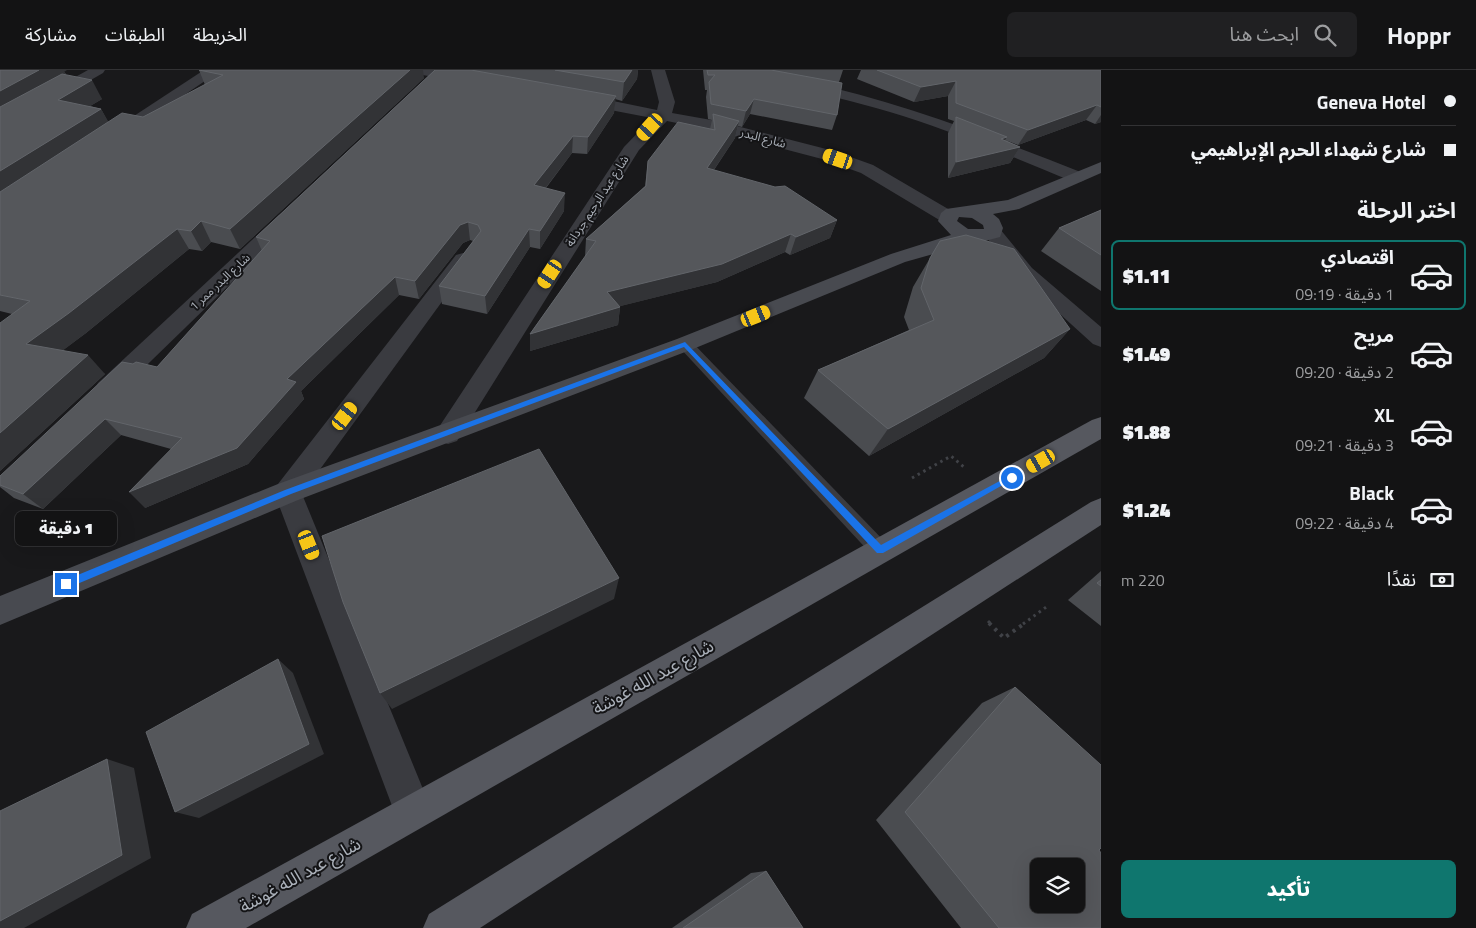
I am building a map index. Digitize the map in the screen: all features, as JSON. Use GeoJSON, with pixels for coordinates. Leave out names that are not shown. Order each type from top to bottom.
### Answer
{"type":"FeatureCollection","features":[{"type":"Feature","properties":{"kind":"main road","name":"شارع عبد الله غوشة"},"geometry":{"type":"LineString","coordinates":[[206,928],[1101,427]]}},
{"type":"Feature","properties":{"kind":"main road"},"geometry":{"type":"LineString","coordinates":[[443,928],[1101,510]]}},
{"type":"Feature","properties":{"kind":"street"},"geometry":{"type":"LineString","coordinates":[[0,126],[98,70]]}},
{"type":"Feature","properties":{"kind":"street"},"geometry":{"type":"LineString","coordinates":[[97,148],[214,70]]}},
{"type":"Feature","properties":{"kind":"street"},"geometry":{"type":"LineString","coordinates":[[658,70],[667,102],[664,115]]}},
{"type":"Feature","properties":{"kind":"street"},"geometry":{"type":"LineString","coordinates":[[427,77],[478,81]]}},
{"type":"Feature","properties":{"kind":"street"},"geometry":{"type":"LineString","coordinates":[[790,83],[857,96],[922,116],[1077,177]]}},
{"type":"Feature","properties":{"kind":"street","name":"شارع البدر"},"geometry":{"type":"LineString","coordinates":[[566,97],[717,126],[810,150],[867,169],[896,184],[911,196],[957,215]]}},
{"type":"Feature","properties":{"kind":"street","name":"شارع عبد الرحيم جردانة"},"geometry":{"type":"LineString","coordinates":[[448,434],[632,147],[664,115]]}},
{"type":"Feature","properties":{"kind":"street"},"geometry":{"type":"LineString","coordinates":[[898,258],[957,215],[1012,205],[1101,167]]}},
{"type":"Feature","properties":{"kind":"street","name":"شارع البدر ممر 1"},"geometry":{"type":"LineString","coordinates":[[96,400],[303,203]]}},
{"type":"Feature","properties":{"kind":"street"},"geometry":{"type":"LineString","coordinates":[[982,233],[1012,205]]}},
{"type":"Feature","properties":{"kind":"street"},"geometry":{"type":"LineString","coordinates":[[0,611],[288,492],[448,434],[685,344],[898,258],[982,233],[993,224],[988,219],[957,215]]}},
{"type":"Feature","properties":{"kind":"street"},"geometry":{"type":"LineString","coordinates":[[957,215],[954,229],[982,233],[1101,339]]}},
{"type":"Feature","properties":{"kind":"street"},"geometry":{"type":"LineString","coordinates":[[288,492],[471,248]]}},
{"type":"Feature","properties":{"kind":"street"},"geometry":{"type":"LineString","coordinates":[[288,492],[413,811]]}},
{"type":"Feature","properties":{"kind":"lane"},"geometry":{"type":"LineString","coordinates":[[685,344],[880,550]]}},
{"type":"Feature","properties":{"kind":"path"},"geometry":{"type":"LineString","coordinates":[[912,478],[951,456]]}},
{"type":"Feature","properties":{"kind":"path"},"geometry":{"type":"LineString","coordinates":[[1004,638],[1049,605]]}},
{"type":"Feature","properties":{"kind":"building"},"geometry":{"type":"Polygon","coordinates":[[[0,70],[39,70],[0,91],[0,70]]]}},
{"type":"Feature","properties":{"kind":"building"},"geometry":{"type":"Polygon","coordinates":[[[199,70],[410,70],[230,229],[201,221],[191,231],[177,229],[26,344],[88,355],[0,433],[0,323],[30,301],[0,295],[0,192],[122,113],[143,117],[223,75],[199,70]]]}},
{"type":"Feature","properties":{"kind":"building"},"geometry":{"type":"Polygon","coordinates":[[[435,70],[471,70],[616,96],[588,137],[573,136],[534,185],[565,193],[540,231],[529,229],[485,296],[439,286],[481,231],[478,225],[468,222],[460,225],[415,281],[395,277],[287,379],[296,382],[237,448],[129,492],[182,438],[105,419],[23,494],[0,485],[0,476],[122,362],[133,364],[136,362],[157,367],[270,241],[256,237],[435,70]]]}},
{"type":"Feature","properties":{"kind":"building"},"geometry":{"type":"Polygon","coordinates":[[[555,70],[632,70],[624,82],[555,70]]]}},
{"type":"Feature","properties":{"kind":"building"},"geometry":{"type":"Polygon","coordinates":[[[707,70],[771,70],[842,83],[837,115],[754,99],[746,111],[711,104],[709,82],[715,75],[708,75],[707,70]]]}},
{"type":"Feature","properties":{"kind":"building"},"geometry":{"type":"Polygon","coordinates":[[[877,70],[1101,70],[1101,107],[1097,105],[1028,130],[956,103],[956,81],[921,87],[877,70]]]}},
{"type":"Feature","properties":{"kind":"building"},"geometry":{"type":"Polygon","coordinates":[[[62,74],[92,80],[58,100],[101,109],[0,171],[0,107],[62,74]]]}},
{"type":"Feature","properties":{"kind":"building"},"geometry":{"type":"Polygon","coordinates":[[[713,114],[739,121],[707,168],[775,187],[785,186],[837,220],[796,237],[791,234],[722,264],[607,292],[620,307],[530,334],[596,241],[586,239],[646,186],[648,161],[678,122],[715,130],[713,114]]]}},
{"type":"Feature","properties":{"kind":"building"},"geometry":{"type":"Polygon","coordinates":[[[956,117],[1007,137],[1001,139],[1020,147],[956,162],[956,117]]]}},
{"type":"Feature","properties":{"kind":"building"},"geometry":{"type":"Polygon","coordinates":[[[1101,210],[1101,255],[1059,228],[1101,210]]]}},
{"type":"Feature","properties":{"kind":"building"},"geometry":{"type":"Polygon","coordinates":[[[966,235],[1014,249],[1070,329],[888,429],[818,370],[934,320],[921,288],[930,258],[940,241],[966,235]]]}},
{"type":"Feature","properties":{"kind":"building"},"geometry":{"type":"Polygon","coordinates":[[[539,449],[619,578],[380,693],[343,602],[322,536],[539,449]]]}},
{"type":"Feature","properties":{"kind":"building"},"geometry":{"type":"Polygon","coordinates":[[[278,659],[309,744],[175,812],[146,732],[278,659]]]}},
{"type":"Feature","properties":{"kind":"building"},"geometry":{"type":"Polygon","coordinates":[[[1015,687],[1101,765],[1101,848],[1099,850],[1101,853],[1101,928],[999,928],[905,812],[1015,687]]]}},
{"type":"Feature","properties":{"kind":"building"},"geometry":{"type":"Polygon","coordinates":[[[107,759],[122,855],[0,921],[0,811],[107,759]]]}},
{"type":"Feature","properties":{"kind":"building"},"geometry":{"type":"Polygon","coordinates":[[[766,871],[803,928],[683,928],[766,871]]]}},
{"type":"Feature","properties":{"kind":"route"},"geometry":{"type":"LineString","coordinates":[[66,584],[288,492],[448,434],[685,344],[833,503],[880,550],[1012,478]]}}]}
